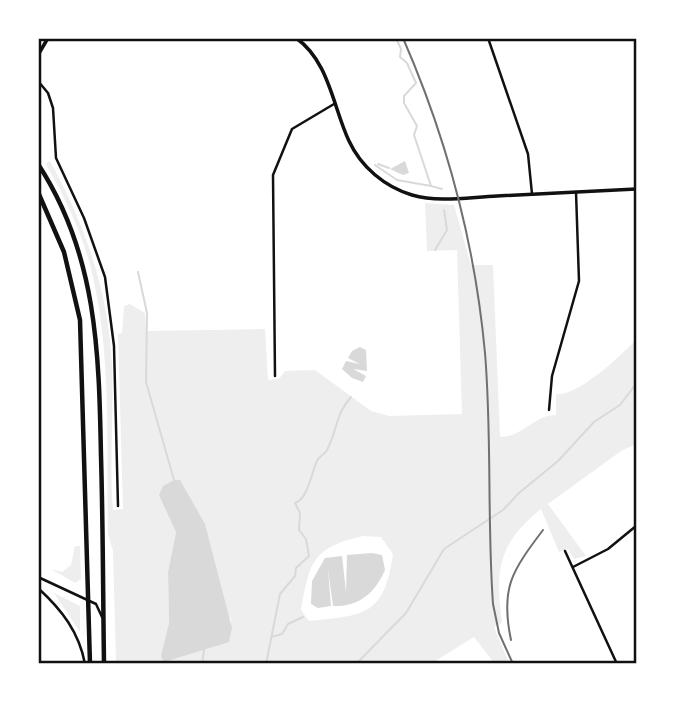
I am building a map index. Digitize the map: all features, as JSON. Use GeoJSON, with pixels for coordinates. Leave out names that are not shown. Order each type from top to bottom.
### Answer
{"type":"FeatureCollection","features":[{"type":"Feature","properties":{"kind":"highway"},"geometry":{"type":"LineString","coordinates":[[38,164],[73,230],[92,299],[100,373],[104,663]]}},
{"type":"Feature","properties":{"kind":"highway"},"geometry":{"type":"LineString","coordinates":[[38,192],[68,262],[80,320],[88,663]]}},
{"type":"Feature","properties":{"kind":"main road"},"geometry":{"type":"LineString","coordinates":[[38,55],[48,38]]}},
{"type":"Feature","properties":{"kind":"main road"},"geometry":{"type":"LineString","coordinates":[[296,38],[313,53],[349,142],[362,162],[381,180],[402,192],[441,199],[636,189]]}},
{"type":"Feature","properties":{"kind":"street"},"geometry":{"type":"LineString","coordinates":[[488,38],[528,155],[531,194]]}},
{"type":"Feature","properties":{"kind":"street"},"geometry":{"type":"LineString","coordinates":[[38,81],[48,93],[53,108],[56,158],[89,229],[107,288],[116,366],[118,506]]}},
{"type":"Feature","properties":{"kind":"street"},"geometry":{"type":"LineString","coordinates":[[275,376],[274,175],[292,129],[334,104]]}},
{"type":"Feature","properties":{"kind":"street"},"geometry":{"type":"LineString","coordinates":[[549,410],[555,364],[579,281],[576,192]]}},
{"type":"Feature","properties":{"kind":"street"},"geometry":{"type":"LineString","coordinates":[[573,567],[608,549],[636,526]]}},
{"type":"Feature","properties":{"kind":"street"},"geometry":{"type":"LineString","coordinates":[[565,551],[617,663]]}},
{"type":"Feature","properties":{"kind":"street"},"geometry":{"type":"LineString","coordinates":[[38,577],[88,600],[100,609],[103,627]]}},
{"type":"Feature","properties":{"kind":"street"},"geometry":{"type":"LineString","coordinates":[[38,588],[58,607],[73,628],[88,663]]}},
{"type":"Feature","properties":{"kind":"shaded area"},"geometry":{"type":"Polygon","coordinates":[[[50,161],[74,210],[93,260],[106,311],[112,365],[113,510],[123,509],[118,334],[122,333],[124,306],[130,304],[145,313],[146,331],[265,329],[268,380],[279,379],[285,371],[315,370],[371,411],[389,416],[462,414],[457,250],[427,251],[425,203],[454,205],[471,265],[493,265],[500,437],[515,434],[541,418],[556,415],[556,394],[576,389],[587,382],[636,340],[636,444],[621,451],[548,504],[586,556],[574,559],[568,549],[559,552],[541,509],[508,546],[500,572],[502,623],[494,627],[509,663],[494,663],[474,637],[432,663],[116,663],[113,551],[108,534],[106,373],[99,308],[89,262],[79,233],[46,164],[50,161]],[[173,521],[176,532],[168,572],[169,623],[163,649],[231,635],[231,620],[173,521]],[[363,536],[333,546],[316,559],[307,579],[301,610],[309,621],[357,614],[377,601],[384,590],[393,554],[381,537],[363,536]]]}},
{"type":"Feature","properties":{"kind":"shaded area"},"geometry":{"type":"Polygon","coordinates":[[[405,161],[409,173],[403,175],[390,169],[405,161]]]}},
{"type":"Feature","properties":{"kind":"shaded area"},"geometry":{"type":"Polygon","coordinates":[[[360,347],[366,350],[367,371],[353,369],[366,376],[363,382],[352,378],[342,369],[346,361],[360,364],[348,358],[352,351],[360,347]]]}},
{"type":"Feature","properties":{"kind":"shaded area"},"geometry":{"type":"Polygon","coordinates":[[[180,480],[205,524],[232,628],[229,642],[164,662],[161,656],[169,623],[168,572],[176,532],[159,495],[163,486],[180,480]]]}},
{"type":"Feature","properties":{"kind":"shaded area"},"geometry":{"type":"Polygon","coordinates":[[[75,546],[80,546],[81,579],[75,583],[51,569],[62,572],[71,565],[75,546]]]}},
{"type":"Feature","properties":{"kind":"shaded area"},"geometry":{"type":"Polygon","coordinates":[[[347,555],[382,555],[385,570],[371,592],[351,604],[333,606],[328,569],[331,606],[318,608],[311,604],[312,581],[325,558],[342,556],[346,592],[347,555]]]}},
{"type":"Feature","properties":{"kind":"shaded area"},"geometry":{"type":"Polygon","coordinates":[[[54,593],[80,606],[80,632],[54,593]]]}},
{"type":"Feature","properties":{"kind":"waterway"},"geometry":{"type":"LineString","coordinates":[[396,38],[401,49],[400,57],[407,63],[416,83],[404,96],[404,103],[417,126],[414,135],[431,186],[442,189]]}},
{"type":"Feature","properties":{"kind":"waterway"},"geometry":{"type":"LineString","coordinates":[[378,164],[389,168]]}},
{"type":"Feature","properties":{"kind":"waterway"},"geometry":{"type":"LineString","coordinates":[[375,165],[397,180],[431,186]]}},
{"type":"Feature","properties":{"kind":"waterway"},"geometry":{"type":"LineString","coordinates":[[435,250],[447,230],[444,210]]}},
{"type":"Feature","properties":{"kind":"waterway"},"geometry":{"type":"LineString","coordinates":[[138,272],[147,313],[146,382],[174,480]]}},
{"type":"Feature","properties":{"kind":"waterway"},"geometry":{"type":"LineString","coordinates":[[356,664],[406,613],[444,549],[503,510],[558,461],[594,422],[620,405],[636,384]]}},
{"type":"Feature","properties":{"kind":"waterway"},"geometry":{"type":"LineString","coordinates":[[266,664],[280,594],[295,576],[296,568],[309,556],[306,539],[299,530],[300,513],[295,503],[306,491],[317,461],[327,450],[339,416],[351,397]]}},
{"type":"Feature","properties":{"kind":"waterway"},"geometry":{"type":"LineString","coordinates":[[271,637],[282,634],[288,624],[303,617]]}},
{"type":"Feature","properties":{"kind":"waterway"},"geometry":{"type":"LineString","coordinates":[[202,664],[204,650]]}},
{"type":"Feature","properties":{"kind":"railway"},"geometry":{"type":"LineString","coordinates":[[403,38],[446,153],[474,272],[487,384],[493,604],[499,633],[513,664]]}},
{"type":"Feature","properties":{"kind":"railway"},"geometry":{"type":"LineString","coordinates":[[511,640],[507,607],[511,581],[523,557],[543,530]]}}]}
